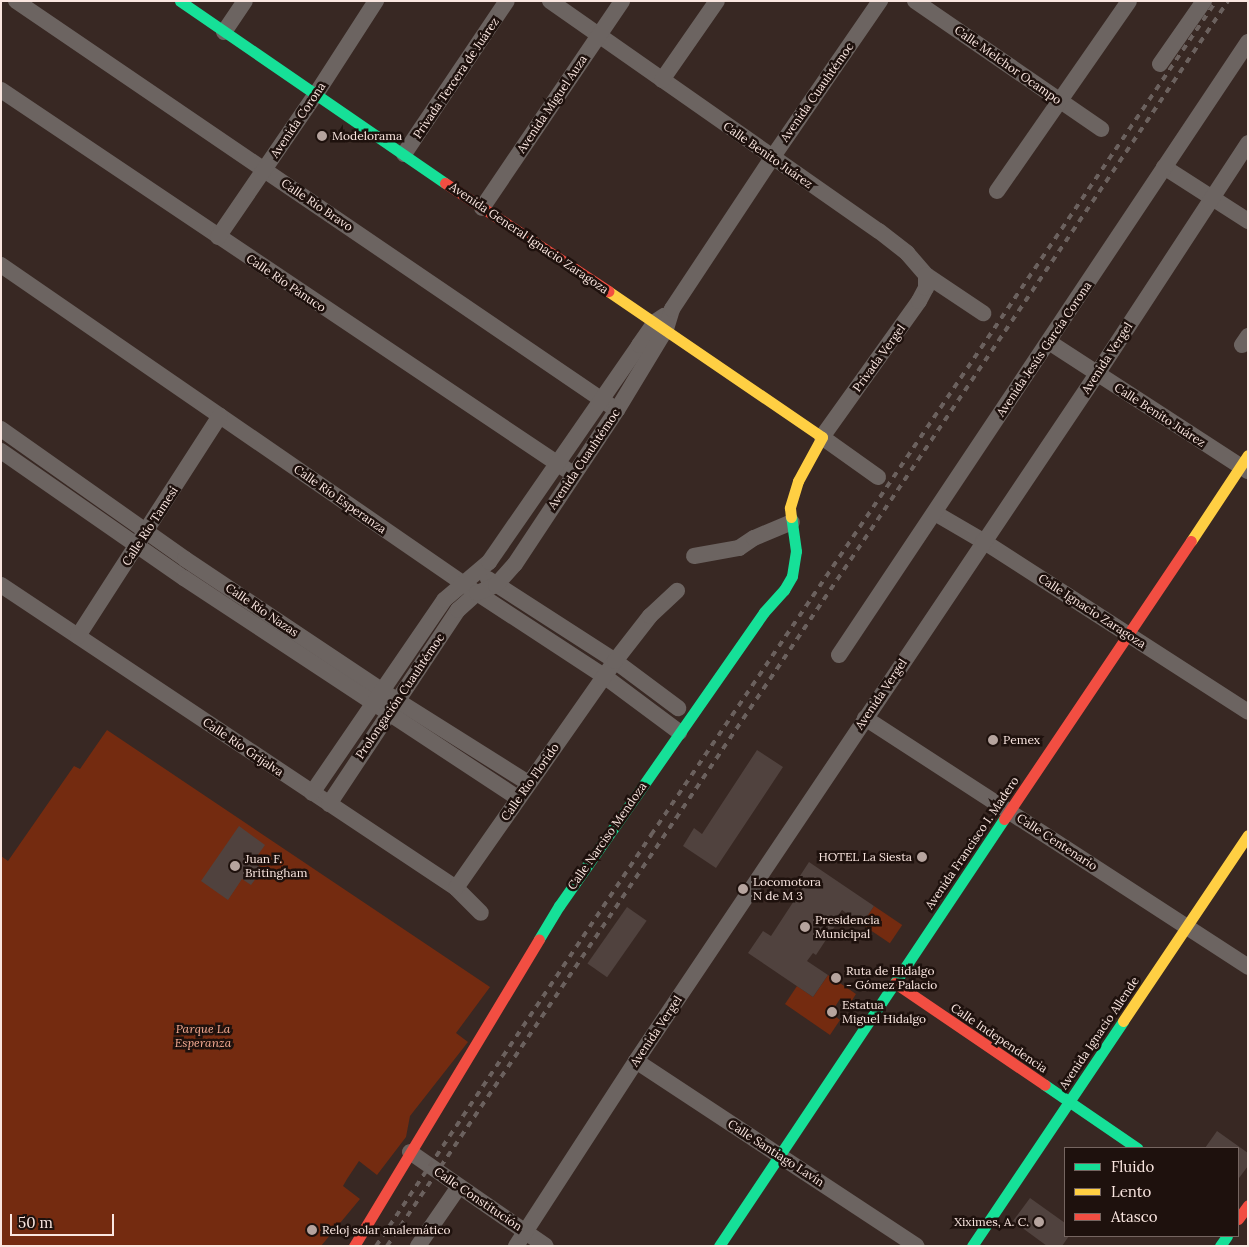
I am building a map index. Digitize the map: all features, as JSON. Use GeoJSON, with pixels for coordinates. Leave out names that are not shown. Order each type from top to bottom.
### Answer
{"type":"FeatureCollection","features":[{"type":"Feature","properties":{"kind":"street","name":"Calle Río Bravo"},"geometry":{"type":"LineString","coordinates":[[16,1],[617,410]]}},
{"type":"Feature","properties":{"kind":"street","name":"Avenida General Ignacio Zaragoza"},"geometry":{"type":"LineString","coordinates":[[180,1],[482,208],[661,326],[878,477]]}},
{"type":"Feature","properties":{"kind":"street"},"geometry":{"type":"LineString","coordinates":[[224,32],[245,1]]}},
{"type":"Feature","properties":{"kind":"street","name":"Avenida Corona"},"geometry":{"type":"LineString","coordinates":[[218,237],[316,94],[376,1]]}},
{"type":"Feature","properties":{"kind":"street","name":"Privada Tercera de Juárez"},"geometry":{"type":"LineString","coordinates":[[404,154],[507,1]]}},
{"type":"Feature","properties":{"kind":"street","name":"Calle Benito Juárez"},"geometry":{"type":"LineString","coordinates":[[550,1],[879,231],[907,253],[926,275],[983,313]]}},
{"type":"Feature","properties":{"kind":"street","name":"Avenida Miguel Auza"},"geometry":{"type":"LineString","coordinates":[[482,208],[622,1]]}},
{"type":"Feature","properties":{"kind":"street"},"geometry":{"type":"LineString","coordinates":[[662,80],[717,1]]}},
{"type":"Feature","properties":{"kind":"street","name":"Avenida Cuauhtémoc"},"geometry":{"type":"LineString","coordinates":[[477,593],[496,585],[515,564],[617,410],[661,326],[672,309],[772,158],[880,1]]}},
{"type":"Feature","properties":{"kind":"street","name":"Calle Melchor Ocampo"},"geometry":{"type":"LineString","coordinates":[[915,1],[1101,129]]}},
{"type":"Feature","properties":{"kind":"street"},"geometry":{"type":"LineString","coordinates":[[997,191],[1129,1]]}},
{"type":"Feature","properties":{"kind":"street"},"geometry":{"type":"LineString","coordinates":[[1160,64],[1204,1]]}},
{"type":"Feature","properties":{"kind":"street","name":"Avenida Jesús García Corona"},"geometry":{"type":"LineString","coordinates":[[839,654],[1248,42]]}},
{"type":"Feature","properties":{"kind":"street","name":"Calle Río Pánuco"},"geometry":{"type":"LineString","coordinates":[[1,90],[573,474]]}},
{"type":"Feature","properties":{"kind":"street","name":"Avenida Vergel"},"geometry":{"type":"LineString","coordinates":[[521,1239],[636,1061],[983,541],[1097,374],[1248,143]]}},
{"type":"Feature","properties":{"kind":"street"},"geometry":{"type":"LineString","coordinates":[[1164,167],[1248,221]]}},
{"type":"Feature","properties":{"kind":"street","name":"Calle Río Esperanza"},"geometry":{"type":"LineString","coordinates":[[1,266],[477,593],[604,676],[679,732]]}},
{"type":"Feature","properties":{"kind":"street","name":"Privada Vergel"},"geometry":{"type":"LineString","coordinates":[[822,437],[919,302],[926,288],[926,275]]}},
{"type":"Feature","properties":{"kind":"street","name":"Avenida Cuauhtémoc"},"geometry":{"type":"LineString","coordinates":[[463,583],[478,572],[494,555],[600,399],[661,326]]}},
{"type":"Feature","properties":{"kind":"street","name":"Calle Benito Juárez"},"geometry":{"type":"LineString","coordinates":[[1049,342],[1097,374],[1245,464]]}},
{"type":"Feature","properties":{"kind":"street","name":"Calle Río Tamesi"},"geometry":{"type":"LineString","coordinates":[[78,636],[220,416]]}},
{"type":"Feature","properties":{"kind":"street","name":"Calle Río Nazas"},"geometry":{"type":"LineString","coordinates":[[1,429],[146,532],[381,689],[393,708],[518,798]]}},
{"type":"Feature","properties":{"kind":"street","name":"Calle Narciso Mendoza"},"geometry":{"type":"LineString","coordinates":[[354,1246],[559,906],[764,612],[784,590],[792,576],[796,551],[790,508],[798,481],[822,437]]}},
{"type":"Feature","properties":{"kind":"street","name":"Calle Río Nazas"},"geometry":{"type":"LineString","coordinates":[[1,451],[137,546],[372,703],[393,708],[528,783]]}},
{"type":"Feature","properties":{"kind":"street","name":"Avenida Francisco I. Madero"},"geometry":{"type":"LineString","coordinates":[[719,1246],[1128,634],[1245,464]]}},
{"type":"Feature","properties":{"kind":"street","name":"Calle Ignacio Zaragoza"},"geometry":{"type":"LineString","coordinates":[[935,513],[983,541],[1248,712]]}},
{"type":"Feature","properties":{"kind":"street"},"geometry":{"type":"LineString","coordinates":[[694,556],[739,548],[754,538],[792,522]]}},
{"type":"Feature","properties":{"kind":"street"},"geometry":{"type":"LineString","coordinates":[[478,572],[615,660],[678,708]]}},
{"type":"Feature","properties":{"kind":"street","name":"Prolongación Cuauhtémoc"},"geometry":{"type":"LineString","coordinates":[[312,793],[381,689],[444,600],[463,583]]}},
{"type":"Feature","properties":{"kind":"street","name":"Calle Río Grijalva"},"geometry":{"type":"LineString","coordinates":[[1,585],[456,888],[481,913]]}},
{"type":"Feature","properties":{"kind":"street","name":"Calle Río Florido"},"geometry":{"type":"LineString","coordinates":[[456,888],[615,660],[650,616],[677,591]]}},
{"type":"Feature","properties":{"kind":"street","name":"Prolongación Cuauhtémoc"},"geometry":{"type":"LineString","coordinates":[[329,804],[458,610],[477,593]]}},
{"type":"Feature","properties":{"kind":"street","name":"Calle Centenario"},"geometry":{"type":"LineString","coordinates":[[865,718],[1248,967]]}},
{"type":"Feature","properties":{"kind":"street","name":"Avenida Ignacio Allende"},"geometry":{"type":"LineString","coordinates":[[972,1246],[1248,835]]}},
{"type":"Feature","properties":{"kind":"street","name":"Calle Independencia"},"geometry":{"type":"LineString","coordinates":[[895,983],[1136,1147]]}},
{"type":"Feature","properties":{"kind":"street","name":"Calle Santiago Lavín"},"geometry":{"type":"LineString","coordinates":[[636,1061],[917,1246]]}},
{"type":"Feature","properties":{"kind":"street","name":"Calle Constitución"},"geometry":{"type":"LineString","coordinates":[[410,1152],[521,1239],[546,1246]]}},
{"type":"Feature","properties":{"kind":"street"},"geometry":{"type":"LineString","coordinates":[[418,1246],[458,1188]]}},
{"type":"Feature","properties":{"kind":"street"},"geometry":{"type":"LineString","coordinates":[[1241,1219],[1248,1205]]}},
{"type":"Feature","properties":{"kind":"street","name":"Calle Narciso Mendoza"},"geometry":{"type":"LineString","coordinates":[[348,1246],[362,1234]]}},
{"type":"Feature","properties":{"kind":"green space","name":"Parque La Esperanza"},"geometry":{"type":"Polygon","coordinates":[[[107,730],[490,987],[456,1033],[468,1042],[410,1116],[406,1137],[377,1175],[359,1161],[347,1179],[343,1186],[360,1199],[321,1246],[1,1246],[1,856],[8,861],[74,766],[80,769],[107,730]]]}},
{"type":"Feature","properties":{"kind":"green space"},"geometry":{"type":"Polygon","coordinates":[[[874,906],[902,925],[890,943],[862,924],[874,906]]]}},
{"type":"Feature","properties":{"kind":"green space"},"geometry":{"type":"Polygon","coordinates":[[[828,975],[856,994],[849,1005],[840,999],[831,1013],[840,1020],[830,1035],[785,1004],[797,986],[813,997],[828,975]]]}},
{"type":"Feature","properties":{"kind":"building"},"geometry":{"type":"Polygon","coordinates":[[[757,750],[783,767],[716,868],[683,846],[694,828],[702,834],[757,750]]]}},
{"type":"Feature","properties":{"kind":"building","name":"Juan F. Britingham"},"geometry":{"type":"Polygon","coordinates":[[[239,826],[265,845],[253,862],[263,869],[251,885],[242,879],[228,900],[201,881],[239,826]]]}},
{"type":"Feature","properties":{"kind":"building","name":"Presidencia Municipal"},"geometry":{"type":"Polygon","coordinates":[[[809,862],[874,906],[862,924],[842,910],[834,921],[837,923],[816,955],[813,953],[807,961],[828,975],[813,997],[748,953],[763,931],[771,936],[803,887],[796,882],[809,862]]]}},
{"type":"Feature","properties":{"kind":"building"},"geometry":{"type":"Polygon","coordinates":[[[627,907],[647,921],[607,977],[587,964],[627,907]]]}},
{"type":"Feature","properties":{"kind":"building"},"geometry":{"type":"Polygon","coordinates":[[[1217,1131],[1248,1153],[1248,1166],[1239,1178],[1239,1147],[1206,1147],[1217,1131]]]}},
{"type":"Feature","properties":{"kind":"building","name":"Xiximes, A. C."},"geometry":{"type":"Polygon","coordinates":[[[1030,1198],[1064,1222],[1064,1237],[1068,1237],[1062,1246],[1047,1246],[1013,1221],[1030,1198]]]}},
{"type":"Feature","properties":{"kind":"railway"},"geometry":{"type":"LineString","coordinates":[[376,1246],[651,835],[1216,1]]}},
{"type":"Feature","properties":{"kind":"railway"},"geometry":{"type":"LineString","coordinates":[[387,1246],[1228,1]]}},
{"type":"Feature","properties":{"kind":"traffic: fast"},"geometry":{"type":"LineString","coordinates":[[180,1],[445,183]]}},
{"type":"Feature","properties":{"kind":"traffic: fast"},"geometry":{"type":"LineString","coordinates":[[539,939],[559,906],[764,612],[784,590],[792,576],[796,551],[791,517]]}},
{"type":"Feature","properties":{"kind":"traffic: fast"},"geometry":{"type":"LineString","coordinates":[[719,1246],[1004,819]]}},
{"type":"Feature","properties":{"kind":"traffic: fast"},"geometry":{"type":"LineString","coordinates":[[972,1246],[1123,1021]]}},
{"type":"Feature","properties":{"kind":"traffic: fast"},"geometry":{"type":"LineString","coordinates":[[1045,1085],[1136,1147]]}},
{"type":"Feature","properties":{"kind":"traffic: fast"},"geometry":{"type":"LineString","coordinates":[[1220,1246],[1226,1237]]}},
{"type":"Feature","properties":{"kind":"traffic: slow"},"geometry":{"type":"LineString","coordinates":[[608,291],[822,437],[798,481],[790,508],[791,517]]}},
{"type":"Feature","properties":{"kind":"traffic: slow"},"geometry":{"type":"LineString","coordinates":[[1191,541],[1248,455]]}},
{"type":"Feature","properties":{"kind":"traffic: slow"},"geometry":{"type":"LineString","coordinates":[[1123,1021],[1248,835]]}},
{"type":"Feature","properties":{"kind":"traffic: jam"},"geometry":{"type":"LineString","coordinates":[[445,183],[608,291]]}},
{"type":"Feature","properties":{"kind":"traffic: jam"},"geometry":{"type":"LineString","coordinates":[[1004,819],[1191,541]]}},
{"type":"Feature","properties":{"kind":"traffic: jam"},"geometry":{"type":"LineString","coordinates":[[354,1246],[539,939]]}},
{"type":"Feature","properties":{"kind":"traffic: jam"},"geometry":{"type":"LineString","coordinates":[[895,983],[1045,1085]]}},
{"type":"Feature","properties":{"kind":"traffic: jam"},"geometry":{"type":"LineString","coordinates":[[1239,1218],[1248,1205]]}},
{"type":"Feature","properties":{"kind":"place","name":"Modelorama"},"geometry":{"type":"Point","coordinates":[322,136]}},
{"type":"Feature","properties":{"kind":"place","name":"Pemex"},"geometry":{"type":"Point","coordinates":[993,740]}},
{"type":"Feature","properties":{"kind":"place","name":"HOTEL La Siesta"},"geometry":{"type":"Point","coordinates":[922,857]}},
{"type":"Feature","properties":{"kind":"place","name":"Juan F. Britingham"},"geometry":{"type":"Point","coordinates":[235,866]}},
{"type":"Feature","properties":{"kind":"place","name":"Locomotora N de M 3"},"geometry":{"type":"Point","coordinates":[743,889]}},
{"type":"Feature","properties":{"kind":"place","name":"Presidencia Municipal"},"geometry":{"type":"Point","coordinates":[805,927]}},
{"type":"Feature","properties":{"kind":"place","name":"Ruta de Hidalgo - Gómez Palacio"},"geometry":{"type":"Point","coordinates":[836,978]}},
{"type":"Feature","properties":{"kind":"place","name":"Estatua Miguel Hidalgo"},"geometry":{"type":"Point","coordinates":[832,1012]}},
{"type":"Feature","properties":{"kind":"place","name":"Xiximes, A. C."},"geometry":{"type":"Point","coordinates":[1039,1222]}},
{"type":"Feature","properties":{"kind":"place","name":"Reloj solar analemático"},"geometry":{"type":"Point","coordinates":[312,1230]}}]}
